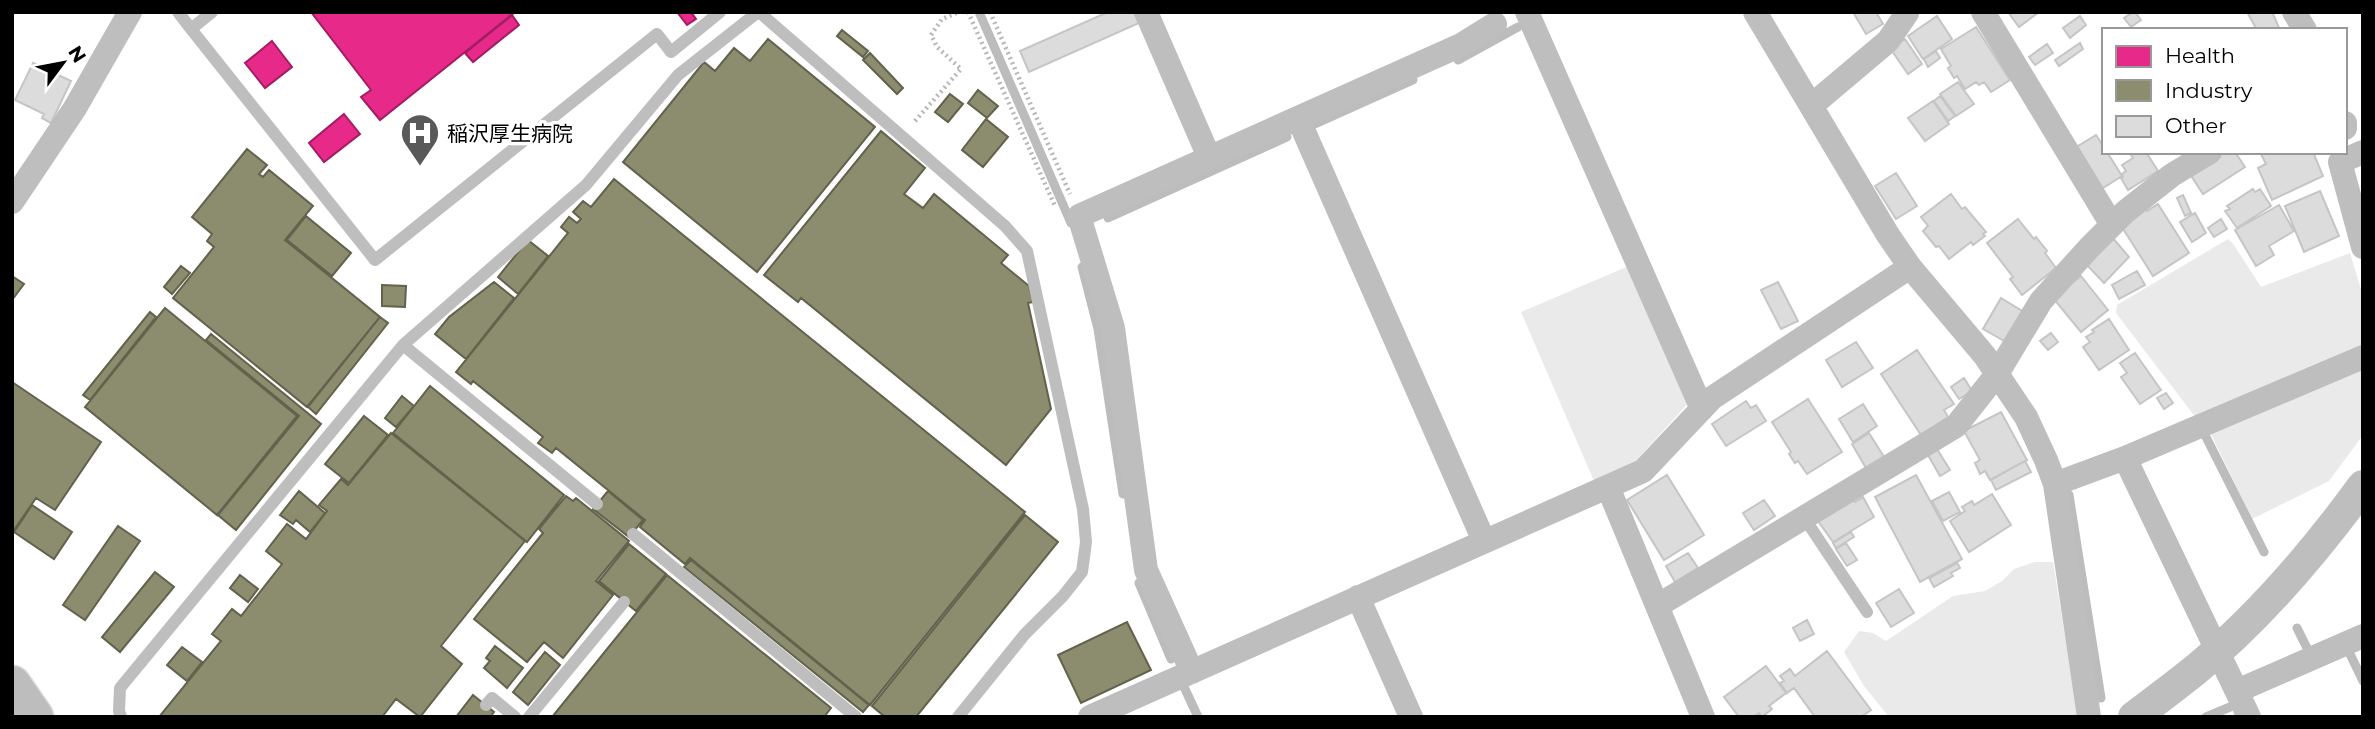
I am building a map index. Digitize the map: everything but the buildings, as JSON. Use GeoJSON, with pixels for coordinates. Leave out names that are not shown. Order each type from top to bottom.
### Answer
{"type":"FeatureCollection","features":[{"type":"Feature","properties":{"kind":"main road"},"geometry":{"type":"LineString","coordinates":[[12,685],[34,717]]}},
{"type":"Feature","properties":{"kind":"street"},"geometry":{"type":"LineString","coordinates":[[12,202],[75,108],[130,12]]}},
{"type":"Feature","properties":{"kind":"street"},"geometry":{"type":"LineString","coordinates":[[1146,12],[1209,158]]}},
{"type":"Feature","properties":{"kind":"street"},"geometry":{"type":"LineString","coordinates":[[1527,12],[1702,409]]}},
{"type":"Feature","properties":{"kind":"street"},"geometry":{"type":"LineString","coordinates":[[1755,12],[1888,235],[1910,267],[1985,356],[2026,417],[2055,484],[2089,717]]}},
{"type":"Feature","properties":{"kind":"street"},"geometry":{"type":"LineString","coordinates":[[1983,12],[2112,225]]}},
{"type":"Feature","properties":{"kind":"street"},"geometry":{"type":"LineString","coordinates":[[2294,12],[2304,28]]}},
{"type":"Feature","properties":{"kind":"street"},"geometry":{"type":"LineString","coordinates":[[1811,106],[1888,41],[1908,13]]}},
{"type":"Feature","properties":{"kind":"street"},"geometry":{"type":"LineString","coordinates":[[1192,672],[1146,570],[1113,328],[1070,216],[1209,158],[1461,45],[1499,16]]}},
{"type":"Feature","properties":{"kind":"street"},"geometry":{"type":"LineString","coordinates":[[1298,118],[1484,541]]}},
{"type":"Feature","properties":{"kind":"street"},"geometry":{"type":"LineString","coordinates":[[1657,606],[1956,426],[1997,374],[2041,301],[2125,212],[2172,175],[2207,154]]}},
{"type":"Feature","properties":{"kind":"street"},"geometry":{"type":"LineString","coordinates":[[2347,155],[2363,247]]}},
{"type":"Feature","properties":{"kind":"street"},"geometry":{"type":"LineString","coordinates":[[1090,717],[1643,471],[1712,398],[1910,267]]}},
{"type":"Feature","properties":{"kind":"street"},"geometry":{"type":"LineString","coordinates":[[2055,484],[2125,458],[2363,357]]}},
{"type":"Feature","properties":{"kind":"street"},"geometry":{"type":"LineString","coordinates":[[2125,458],[2249,717]]}},
{"type":"Feature","properties":{"kind":"street"},"geometry":{"type":"LineString","coordinates":[[2134,717],[2195,670],[2271,598],[2335,524],[2363,486]]}},
{"type":"Feature","properties":{"kind":"street"},"geometry":{"type":"LineString","coordinates":[[1608,487],[1703,717]]}},
{"type":"Feature","properties":{"kind":"street"},"geometry":{"type":"LineString","coordinates":[[1358,597],[1411,717]]}},
{"type":"Feature","properties":{"kind":"street"},"geometry":{"type":"LineString","coordinates":[[2237,691],[2363,636]]}},
{"type":"Feature","properties":{"kind":"lane"},"geometry":{"type":"LineString","coordinates":[[178,12],[375,260],[657,34],[671,52],[720,12]]}},
{"type":"Feature","properties":{"kind":"lane"},"geometry":{"type":"LineString","coordinates":[[191,29],[212,12]]}},
{"type":"Feature","properties":{"kind":"lane"},"geometry":{"type":"LineString","coordinates":[[121,717],[120,688],[403,345],[586,185],[678,75],[758,12],[1005,226],[1027,251],[1083,509],[1086,542],[1082,572],[1063,596],[1025,634],[958,717]]}},
{"type":"Feature","properties":{"kind":"lane"},"geometry":{"type":"LineString","coordinates":[[403,345],[597,505]]}},
{"type":"Feature","properties":{"kind":"lane"},"geometry":{"type":"LineString","coordinates":[[1805,519],[1867,612]]}},
{"type":"Feature","properties":{"kind":"lane"},"geometry":{"type":"LineString","coordinates":[[633,534],[658,561],[856,717]]}},
{"type":"Feature","properties":{"kind":"lane"},"geometry":{"type":"LineString","coordinates":[[529,717],[624,602]]}},
{"type":"Feature","properties":{"kind":"lane"},"geometry":{"type":"LineString","coordinates":[[486,705],[492,698],[515,717]]}},
{"type":"Feature","properties":{"kind":"path"},"geometry":{"type":"LineString","coordinates":[[901,136],[961,69],[937,47],[931,35],[942,19],[959,12]]}},
{"type":"Feature","properties":{"kind":"path"},"geometry":{"type":"LineString","coordinates":[[968,12],[1070,216]]}},
{"type":"Feature","properties":{"kind":"path"},"geometry":{"type":"LineString","coordinates":[[990,12],[1070,216]]}},
{"type":"Feature","properties":{"kind":"shaded area"},"geometry":{"type":"Polygon","coordinates":[[[2228,239],[2261,287],[2350,253],[2363,296],[2363,346],[2196,418],[2116,313],[2117,305],[2228,239]]]}},
{"type":"Feature","properties":{"kind":"shaded area"},"geometry":{"type":"Polygon","coordinates":[[[1631,265],[1691,400],[1633,464],[1594,481],[1521,312],[1631,265]]]}},
{"type":"Feature","properties":{"kind":"shaded area"},"geometry":{"type":"Polygon","coordinates":[[[2363,366],[2363,435],[2329,481],[2252,519],[2209,430],[2363,366]]]}},
{"type":"Feature","properties":{"kind":"shaded area"},"geometry":{"type":"Polygon","coordinates":[[[2035,562],[2053,562],[2078,717],[1889,717],[1864,686],[1844,652],[1859,631],[1873,633],[1886,641],[1953,596],[1985,591],[2002,581],[2014,569],[2035,562]]]}},
{"type":"Feature","properties":{"kind":"waterway"},"geometry":{"type":"LineString","coordinates":[[979,12],[1071,223]]}},
{"type":"Feature","properties":{"kind":"waterway"},"geometry":{"type":"LineString","coordinates":[[1458,60],[1518,27]]}},
{"type":"Feature","properties":{"kind":"waterway"},"geometry":{"type":"LineString","coordinates":[[1315,124],[1413,80]]}},
{"type":"Feature","properties":{"kind":"waterway"},"geometry":{"type":"LineString","coordinates":[[1108,218],[1287,137]]}},
{"type":"Feature","properties":{"kind":"waterway"},"geometry":{"type":"LineString","coordinates":[[1082,267],[1098,329],[1123,494]]}},
{"type":"Feature","properties":{"kind":"waterway"},"geometry":{"type":"LineString","coordinates":[[2206,437],[2264,552]]}},
{"type":"Feature","properties":{"kind":"waterway"},"geometry":{"type":"LineString","coordinates":[[2069,495],[2101,698]]}},
{"type":"Feature","properties":{"kind":"waterway"},"geometry":{"type":"LineString","coordinates":[[1139,583],[1171,659]]}},
{"type":"Feature","properties":{"kind":"waterway"},"geometry":{"type":"LineString","coordinates":[[2297,628],[2308,650]]}},
{"type":"Feature","properties":{"kind":"waterway"},"geometry":{"type":"LineString","coordinates":[[2350,654],[2363,681]]}},
{"type":"Feature","properties":{"kind":"waterway"},"geometry":{"type":"LineString","coordinates":[[1185,689],[1198,717]]}},
{"type":"Feature","properties":{"kind":"waterway"},"geometry":{"type":"LineString","coordinates":[[2206,717],[2230,707]]}},
{"type":"Feature","properties":{"kind":"place","name":"稲沢厚生病院"},"geometry":{"type":"Point","coordinates":[420,167]}}]}
